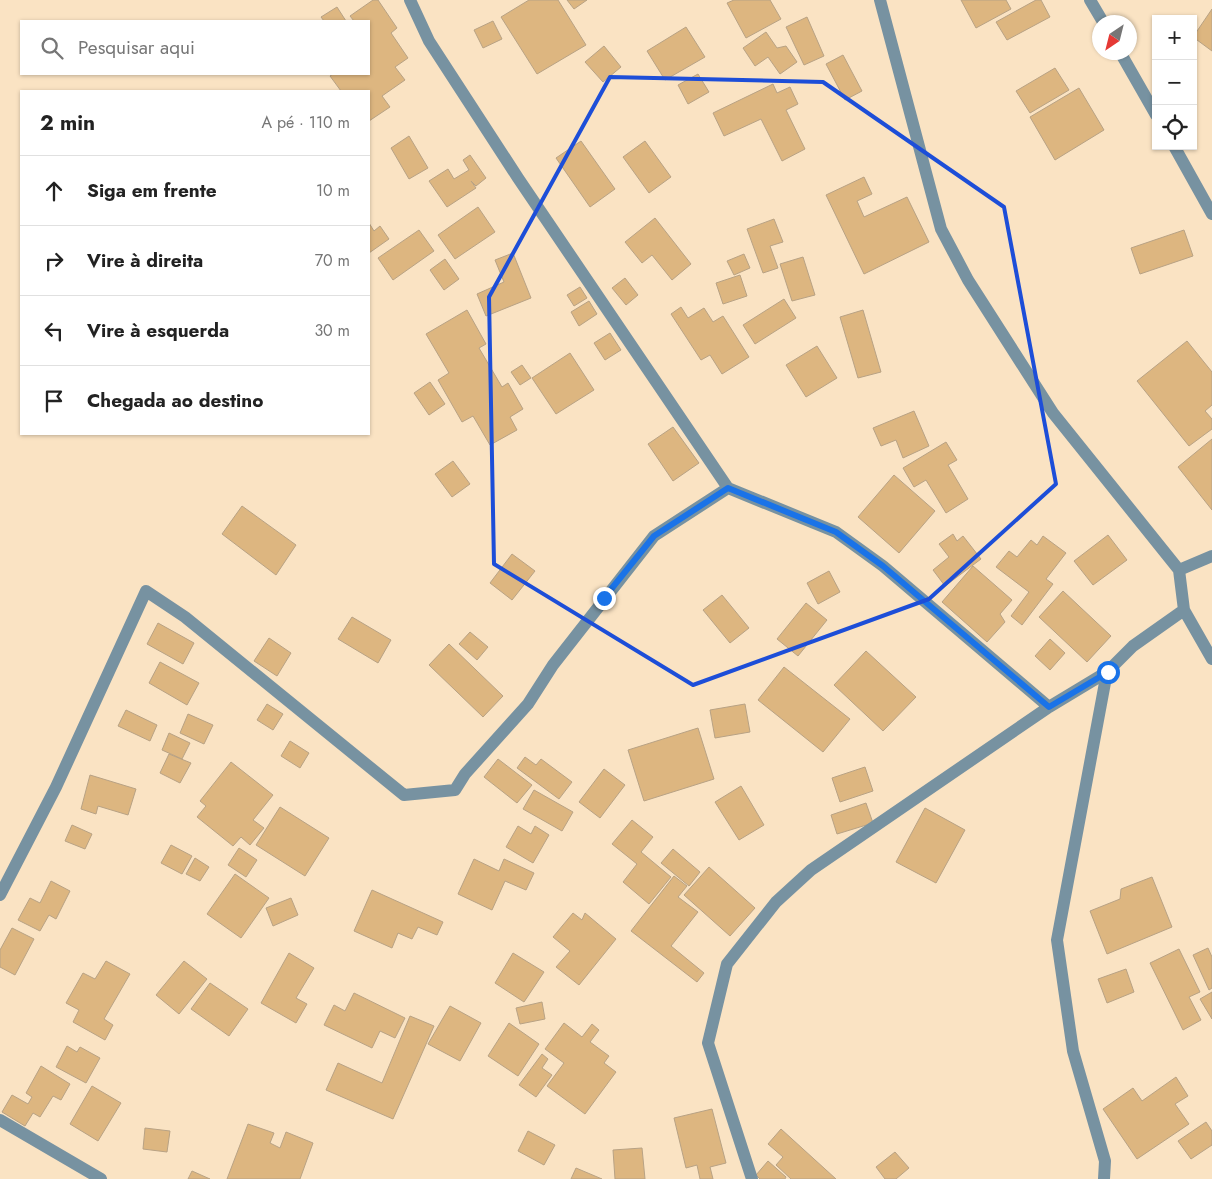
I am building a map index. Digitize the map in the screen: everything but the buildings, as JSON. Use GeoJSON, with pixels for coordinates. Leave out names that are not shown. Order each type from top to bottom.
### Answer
{"type":"FeatureCollection","features":[{"type":"Feature","properties":{"kind":"street"},"geometry":{"type":"LineString","coordinates":[[410,0],[429,41],[518,178],[728,488],[836,532],[883,566],[1049,707]]}},
{"type":"Feature","properties":{"kind":"street"},"geometry":{"type":"LineString","coordinates":[[880,0],[941,229],[968,280],[1053,413],[1179,570],[1184,610],[1212,659]]}},
{"type":"Feature","properties":{"kind":"street"},"geometry":{"type":"LineString","coordinates":[[1090,0],[1099,15]]}},
{"type":"Feature","properties":{"kind":"street"},"geometry":{"type":"LineString","coordinates":[[1125,60],[1152,108]]}},
{"type":"Feature","properties":{"kind":"street"},"geometry":{"type":"LineString","coordinates":[[1176,150],[1212,214]]}},
{"type":"Feature","properties":{"kind":"street"},"geometry":{"type":"LineString","coordinates":[[0,896],[56,787],[146,591],[185,617],[404,795],[455,790],[465,774],[528,704],[553,665],[654,536],[728,488]]}},
{"type":"Feature","properties":{"kind":"street"},"geometry":{"type":"LineString","coordinates":[[1179,570],[1212,556]]}},
{"type":"Feature","properties":{"kind":"street"},"geometry":{"type":"LineString","coordinates":[[752,1179],[708,1043],[727,964],[776,902],[811,870],[1049,707],[1108,672],[1133,646],[1184,610]]}},
{"type":"Feature","properties":{"kind":"street"},"geometry":{"type":"LineString","coordinates":[[1104,1179],[1105,1161],[1072,1051],[1057,940],[1108,672]]}},
{"type":"Feature","properties":{"kind":"street"},"geometry":{"type":"LineString","coordinates":[[0,1120],[101,1179]]}},
{"type":"Feature","properties":{"kind":"highlighted area"},"geometry":{"type":"Polygon","coordinates":[[[610,77],[823,82],[1004,207],[1056,484],[929,599],[693,685],[494,564],[489,297],[610,77]]]}},
{"type":"Feature","properties":{"kind":"route"},"geometry":{"type":"LineString","coordinates":[[604,598],[654,536],[728,488],[836,532],[883,566],[1049,707],[1108,672]]}}]}
